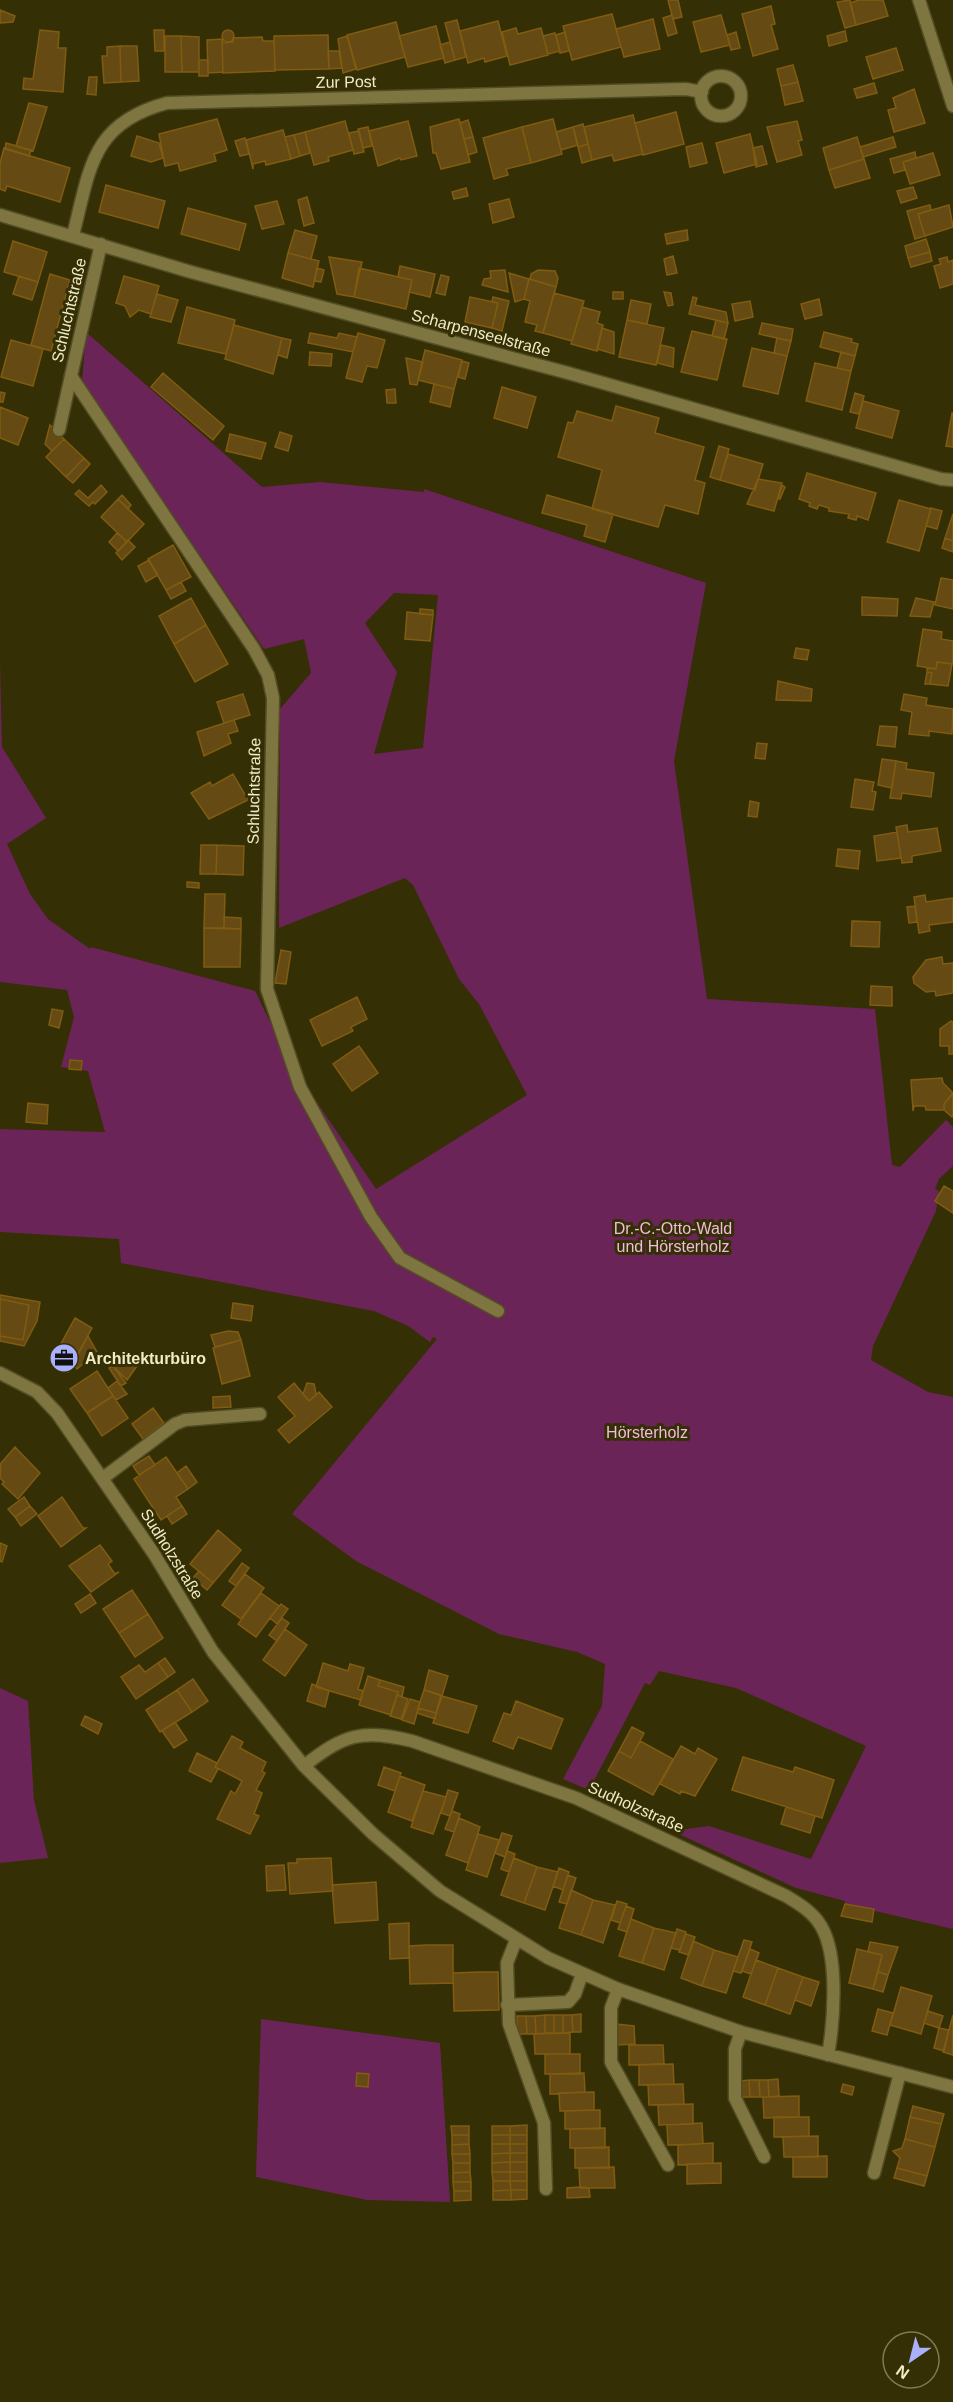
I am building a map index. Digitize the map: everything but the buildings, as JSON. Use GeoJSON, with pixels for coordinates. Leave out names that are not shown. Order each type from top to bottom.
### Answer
{"type":"FeatureCollection","features":[{"type":"Feature","properties":{"kind":"street"},"geometry":{"type":"LineString","coordinates":[[919,0],[953,106]]}},
{"type":"Feature","properties":{"kind":"street","name":"Zur Post"},"geometry":{"type":"LineString","coordinates":[[73,236],[90,168],[100,146],[126,118],[147,108],[167,103],[686,89],[702,92]]}},
{"type":"Feature","properties":{"kind":"street","name":"Scharpenseelstraße"},"geometry":{"type":"LineString","coordinates":[[0,215],[191,272],[568,373],[941,479],[953,480]]}},
{"type":"Feature","properties":{"kind":"street","name":"Schluchtstraße"},"geometry":{"type":"LineString","coordinates":[[101,244],[71,376],[247,639],[268,675],[273,698],[267,988],[300,1087],[371,1217],[400,1258],[498,1311]]}},
{"type":"Feature","properties":{"kind":"street"},"geometry":{"type":"LineString","coordinates":[[59,430],[71,376]]}},
{"type":"Feature","properties":{"kind":"street","name":"Sudholzstraße"},"geometry":{"type":"LineString","coordinates":[[0,1373],[26,1384],[46,1400],[104,1478],[213,1652],[304,1766],[364,1826],[440,1891],[516,1940],[582,1974],[618,1989],[741,2032],[953,2087]]}},
{"type":"Feature","properties":{"kind":"street"},"geometry":{"type":"LineString","coordinates":[[104,1478],[175,1424],[185,1420],[261,1414]]}},
{"type":"Feature","properties":{"kind":"street","name":"Sudholzstraße"},"geometry":{"type":"LineString","coordinates":[[304,1766],[329,1746],[359,1734],[385,1734],[412,1741],[576,1798],[786,1896],[808,1910],[822,1926],[830,1952],[833,2008],[828,2055]]}},
{"type":"Feature","properties":{"kind":"street"},"geometry":{"type":"LineString","coordinates":[[516,1940],[507,1963],[508,2024],[544,2123],[546,2189]]}},
{"type":"Feature","properties":{"kind":"street"},"geometry":{"type":"LineString","coordinates":[[507,2005],[568,2002],[582,1974]]}},
{"type":"Feature","properties":{"kind":"street"},"geometry":{"type":"LineString","coordinates":[[618,1989],[611,2008],[611,2062],[668,2165]]}},
{"type":"Feature","properties":{"kind":"street"},"geometry":{"type":"LineString","coordinates":[[741,2032],[735,2049],[735,2098],[764,2157]]}},
{"type":"Feature","properties":{"kind":"street"},"geometry":{"type":"LineString","coordinates":[[874,2173],[900,2073]]}},
{"type":"Feature","properties":{"kind":"green space","name":"Hörsterholz"},"geometry":{"type":"Polygon","coordinates":[[[86,332],[262,487],[320,482],[424,492],[424,489],[706,583],[674,761],[707,999],[875,1009],[892,1165],[900,1167],[946,1120],[953,1127],[953,1166],[939,1179],[935,1189],[939,1191],[936,1211],[873,1346],[871,1360],[928,1392],[953,1397],[953,1929],[845,1904],[845,1901],[796,1888],[672,1831],[709,1826],[811,1859],[866,1746],[736,1688],[659,1671],[650,1685],[645,1683],[589,1790],[563,1779],[602,1706],[605,1664],[577,1652],[499,1634],[356,1561],[292,1514],[437,1339],[433,1337],[430,1342],[408,1326],[374,1311],[121,1263],[119,1239],[0,1232],[0,1129],[105,1132],[88,1071],[61,1067],[74,1017],[67,990],[0,982],[0,662],[2,747],[46,818],[7,844],[30,894],[48,919],[90,949],[91,947],[255,991],[290,1063],[376,1189],[527,1095],[479,1004],[459,979],[413,885],[405,878],[279,928],[280,709],[311,673],[304,639],[264,649],[82,382],[86,332]],[[394,593],[365,623],[397,672],[374,754],[423,748],[438,595],[394,593]]]}},
{"type":"Feature","properties":{"kind":"green space"},"geometry":{"type":"Polygon","coordinates":[[[0,1688],[28,1701],[34,1800],[48,1858],[0,1863],[0,1688]]]}},
{"type":"Feature","properties":{"kind":"green space"},"geometry":{"type":"Polygon","coordinates":[[[261,2019],[440,2043],[450,2202],[367,2200],[256,2177],[261,2019]]]}},
{"type":"Feature","properties":{"kind":"place","name":"Architekturbüro"},"geometry":{"type":"Point","coordinates":[64,1358]}},
{"type":"Feature","properties":{"kind":"park label","name":"Dr.-C.-Otto-Wald und Hörsterholz"},"geometry":{"type":"Point","coordinates":[673,1237]}}]}
